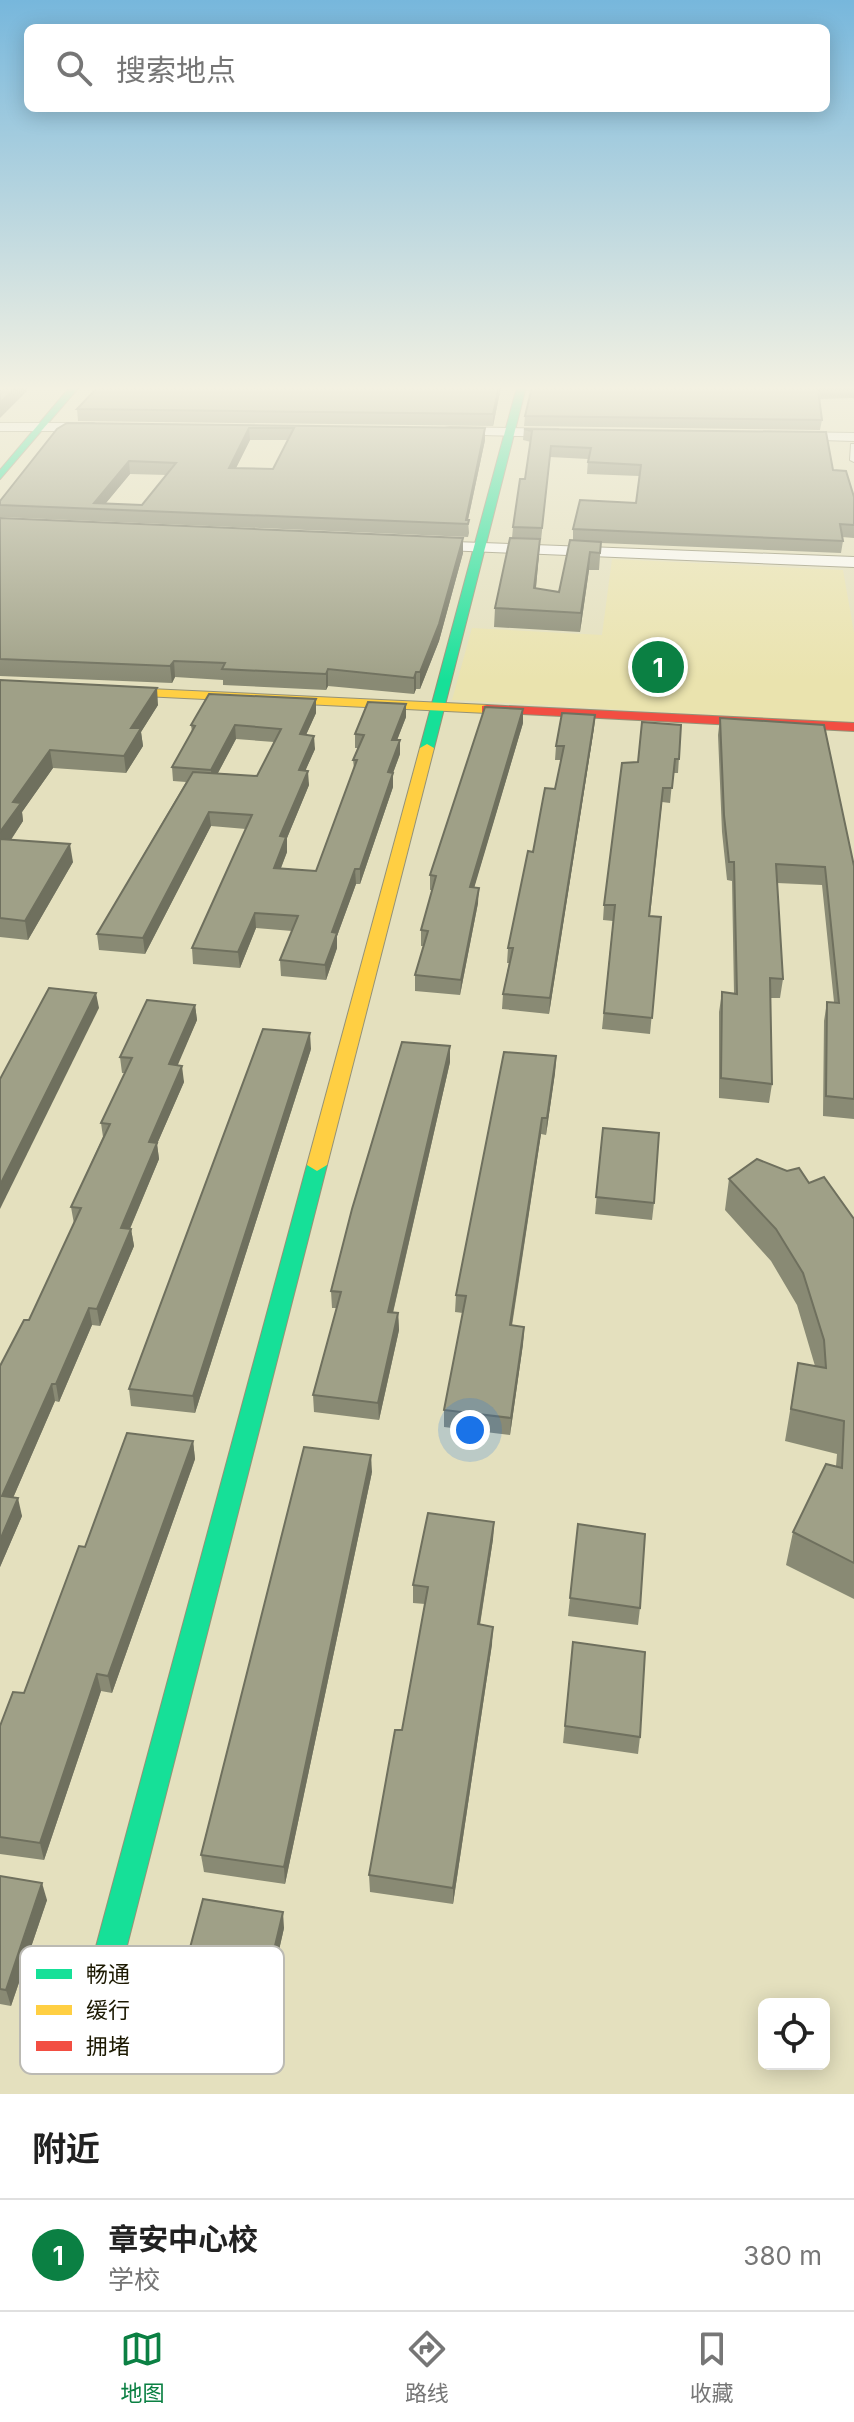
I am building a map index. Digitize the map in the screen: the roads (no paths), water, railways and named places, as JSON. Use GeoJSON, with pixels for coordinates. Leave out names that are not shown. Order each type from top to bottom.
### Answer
{"type":"FeatureCollection","features":[{"type":"Feature","properties":{"kind":"street"},"geometry":{"type":"LineString","coordinates":[[112,1946],[497,485]]}},
{"type":"Feature","properties":{"kind":"street"},"geometry":{"type":"LineString","coordinates":[[403,545],[854,562]]}},
{"type":"Feature","properties":{"kind":"street"},"geometry":{"type":"LineString","coordinates":[[94,690],[854,727]]}},
{"type":"Feature","properties":{"kind":"place","name":"章安中心校"},"geometry":{"type":"Point","coordinates":[658,667]}}]}
